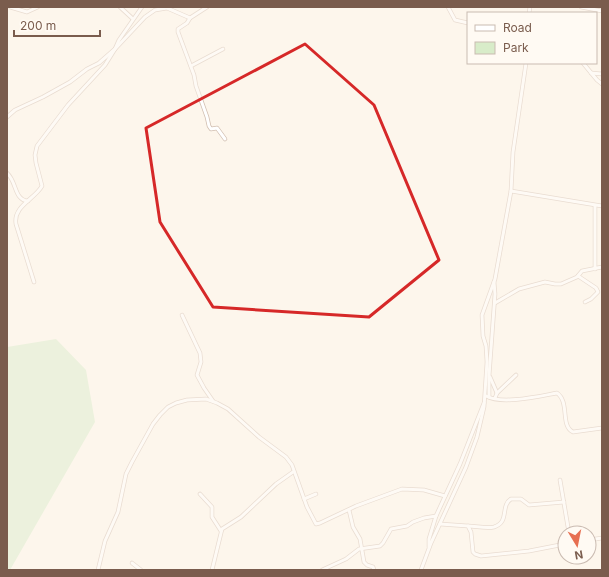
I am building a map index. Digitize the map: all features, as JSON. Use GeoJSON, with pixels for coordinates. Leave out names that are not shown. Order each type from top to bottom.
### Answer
{"type":"FeatureCollection","features":[{"type":"Feature","properties":{"kind":"street"},"geometry":{"type":"LineString","coordinates":[[10,7],[26,12],[38,7]]}},
{"type":"Feature","properties":{"kind":"street"},"geometry":{"type":"LineString","coordinates":[[120,7],[134,19]]}},
{"type":"Feature","properties":{"kind":"street"},"geometry":{"type":"LineString","coordinates":[[34,282],[15,220],[15,215],[42,186],[35,155],[37,146],[68,105],[105,65],[119,40],[142,7]]}},
{"type":"Feature","properties":{"kind":"street"},"geometry":{"type":"LineString","coordinates":[[207,7],[201,9],[178,30],[210,128],[217,128],[225,139]]}},
{"type":"Feature","properties":{"kind":"street"},"geometry":{"type":"LineString","coordinates":[[448,7],[455,20],[467,23]]}},
{"type":"Feature","properties":{"kind":"street"},"geometry":{"type":"LineString","coordinates":[[581,7],[602,11]]}},
{"type":"Feature","properties":{"kind":"street"},"geometry":{"type":"LineString","coordinates":[[7,117],[20,107],[43,98],[70,82],[87,69],[99,63],[115,49],[154,9],[167,8],[190,18]]}},
{"type":"Feature","properties":{"kind":"street"},"geometry":{"type":"LineString","coordinates":[[191,66],[223,49]]}},
{"type":"Feature","properties":{"kind":"street"},"geometry":{"type":"LineString","coordinates":[[421,570],[466,466],[477,437],[488,396],[486,346],[483,336],[482,315],[494,281],[511,191],[513,152],[526,64]]}},
{"type":"Feature","properties":{"kind":"street"},"geometry":{"type":"LineString","coordinates":[[584,64],[591,74],[602,84]]}},
{"type":"Feature","properties":{"kind":"street"},"geometry":{"type":"LineString","coordinates":[[591,74],[602,73]]}},
{"type":"Feature","properties":{"kind":"street"},"geometry":{"type":"LineString","coordinates":[[7,173],[13,180],[20,198],[24,201],[28,201]]}},
{"type":"Feature","properties":{"kind":"street"},"geometry":{"type":"LineString","coordinates":[[511,191],[602,206]]}},
{"type":"Feature","properties":{"kind":"street"},"geometry":{"type":"LineString","coordinates":[[595,206],[595,268]]}},
{"type":"Feature","properties":{"kind":"street"},"geometry":{"type":"LineString","coordinates":[[495,303],[519,289],[545,282],[561,284],[578,276],[582,271],[602,267]]}},
{"type":"Feature","properties":{"kind":"street"},"geometry":{"type":"LineString","coordinates":[[578,276],[596,288],[598,292],[591,300],[585,302]]}},
{"type":"Feature","properties":{"kind":"street"},"geometry":{"type":"LineString","coordinates":[[494,281],[496,290],[488,375],[497,393]]}},
{"type":"Feature","properties":{"kind":"street"},"geometry":{"type":"LineString","coordinates":[[182,315],[200,353],[201,362],[197,375],[212,401]]}},
{"type":"Feature","properties":{"kind":"street"},"geometry":{"type":"LineString","coordinates":[[495,398],[497,393],[516,375]]}},
{"type":"Feature","properties":{"kind":"street"},"geometry":{"type":"LineString","coordinates":[[488,396],[495,398],[531,398],[557,393],[562,397],[567,426],[570,430],[581,431],[602,428]]}},
{"type":"Feature","properties":{"kind":"street"},"geometry":{"type":"LineString","coordinates":[[98,570],[105,541],[118,512],[126,474],[152,424],[168,407],[176,403],[200,399],[212,401],[228,409],[259,437],[286,457],[292,465],[293,472],[304,500],[316,524],[402,489],[424,490],[446,496]]}},
{"type":"Feature","properties":{"kind":"street"},"geometry":{"type":"LineString","coordinates":[[429,549],[429,539],[436,516],[458,469],[481,409],[486,401]]}},
{"type":"Feature","properties":{"kind":"street"},"geometry":{"type":"LineString","coordinates":[[212,570],[221,531],[241,516],[276,484],[293,472]]}},
{"type":"Feature","properties":{"kind":"street"},"geometry":{"type":"LineString","coordinates":[[560,480],[568,525]]}},
{"type":"Feature","properties":{"kind":"street"},"geometry":{"type":"LineString","coordinates":[[200,494],[212,507],[212,517],[221,531]]}},
{"type":"Feature","properties":{"kind":"street"},"geometry":{"type":"LineString","coordinates":[[304,500],[316,494]]}},
{"type":"Feature","properties":{"kind":"street"},"geometry":{"type":"LineString","coordinates":[[440,524],[491,527],[498,525],[505,516],[506,505],[511,499],[521,499],[529,505],[564,502]]}},
{"type":"Feature","properties":{"kind":"street"},"geometry":{"type":"LineString","coordinates":[[349,510],[353,527],[360,539],[364,562],[373,567],[374,570]]}},
{"type":"Feature","properties":{"kind":"street"},"geometry":{"type":"LineString","coordinates":[[322,570],[346,559],[362,548],[380,546],[391,528],[407,526],[412,522],[436,516]]}},
{"type":"Feature","properties":{"kind":"street"},"geometry":{"type":"LineString","coordinates":[[468,526],[471,532],[473,552],[481,556],[529,551],[557,546]]}},
{"type":"Feature","properties":{"kind":"street"},"geometry":{"type":"LineString","coordinates":[[132,564],[141,570]]}},
{"type":"Feature","properties":{"kind":"highlighted area"},"geometry":{"type":"Polygon","coordinates":[[[305,44],[374,105],[439,260],[369,317],[213,307],[160,222],[146,128],[305,44]]]}},
{"type":"Feature","properties":{"kind":"green space"},"geometry":{"type":"Polygon","coordinates":[[[56,339],[86,370],[95,422],[10,570],[7,570],[7,347],[56,339]]]}}]}
